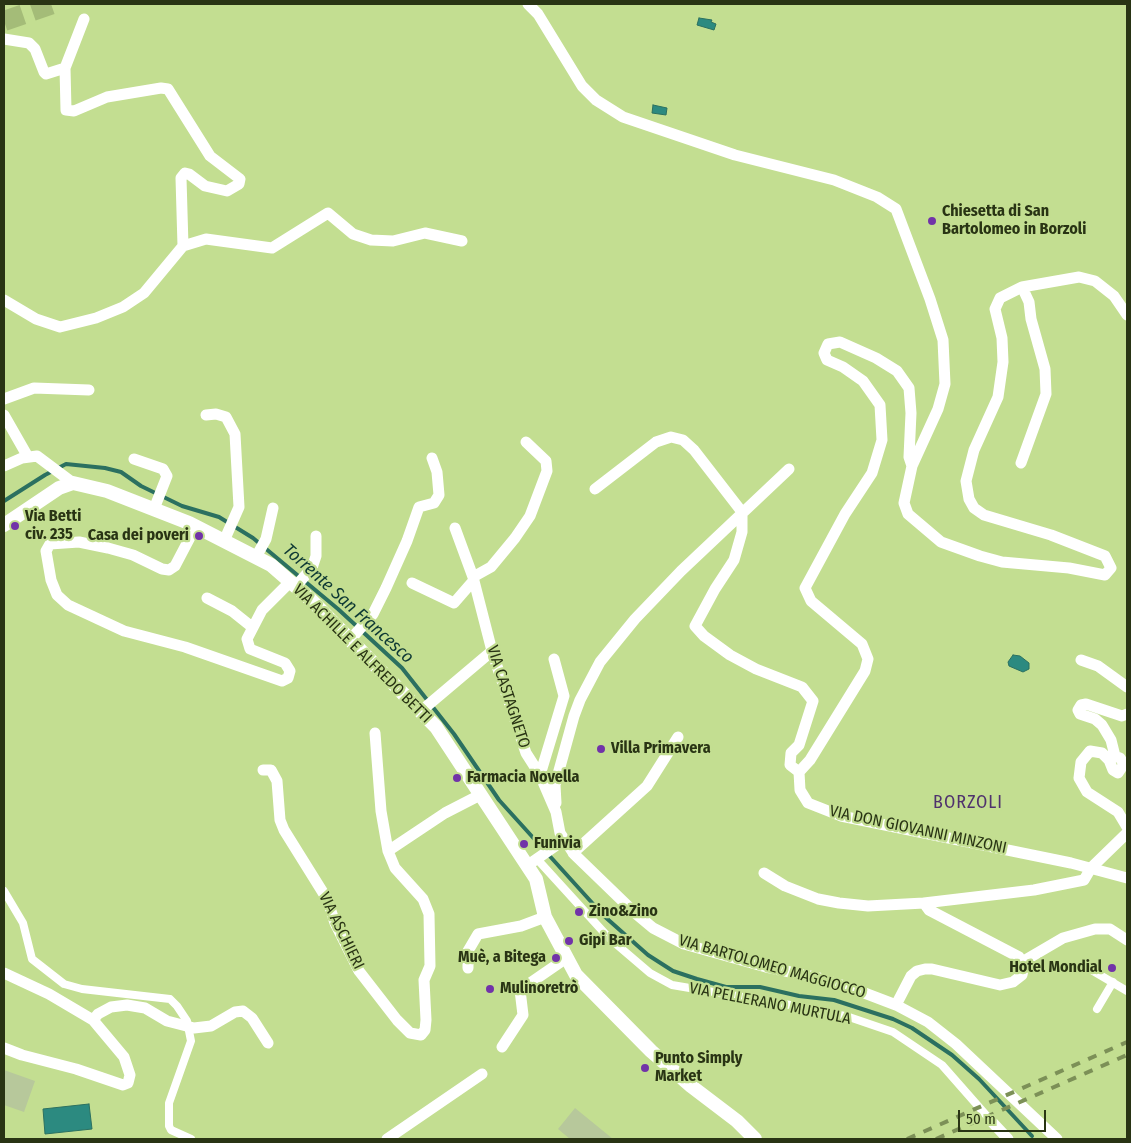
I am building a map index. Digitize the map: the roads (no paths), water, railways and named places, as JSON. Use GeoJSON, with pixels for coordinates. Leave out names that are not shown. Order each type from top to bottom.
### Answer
{"type":"FeatureCollection","features":[{"type":"Feature","properties":{"kind":"street"},"geometry":{"type":"LineString","coordinates":[[528,4],[538,14],[582,86],[596,100],[623,117],[735,155],[834,180],[877,197],[896,209],[930,299],[943,340],[945,384],[938,409],[912,466],[904,503],[908,514],[941,542],[1002,562],[1070,568],[1105,575],[1111,568],[1105,556],[1051,535],[984,515],[974,508],[969,499],[966,481],[974,450],[998,397],[1003,362],[1002,338],[995,309],[1000,298],[1022,287],[1079,276],[1095,281],[1114,296],[1127,315]]}},
{"type":"Feature","properties":{"kind":"street"},"geometry":{"type":"LineString","coordinates":[[84,19],[65,68],[64,103],[66,110],[69,112],[108,97],[161,88],[168,89],[210,156],[240,179],[240,184],[227,191],[205,186],[189,174],[185,173],[180,178],[183,246]]}},
{"type":"Feature","properties":{"kind":"street"},"geometry":{"type":"LineString","coordinates":[[4,39],[29,43],[35,48],[46,74],[65,68]]}},
{"type":"Feature","properties":{"kind":"street"},"geometry":{"type":"LineString","coordinates":[[4,300],[36,319],[60,327],[96,318],[123,307],[144,293],[159,272],[183,246],[206,239],[272,248],[328,212],[353,234],[371,240],[393,241],[425,233],[462,242]]}},
{"type":"Feature","properties":{"kind":"street"},"geometry":{"type":"LineString","coordinates":[[1022,287],[1029,302],[1031,319],[1046,369],[1046,394],[1022,463]]}},
{"type":"Feature","properties":{"kind":"street"},"geometry":{"type":"LineString","coordinates":[[799,772],[810,760],[865,671],[868,659],[862,644],[811,601],[806,588],[845,514],[872,473],[882,440],[880,406],[863,381],[843,367],[827,360],[824,353],[828,344],[840,342],[850,346],[897,371],[905,382],[909,388],[911,413],[909,457],[912,466]]}},
{"type":"Feature","properties":{"kind":"street"},"geometry":{"type":"LineString","coordinates":[[4,399],[34,388],[89,390]]}},
{"type":"Feature","properties":{"kind":"street"},"geometry":{"type":"LineString","coordinates":[[206,415],[216,414],[226,417],[234,430],[239,477],[239,507],[225,538]]}},
{"type":"Feature","properties":{"kind":"street"},"geometry":{"type":"LineString","coordinates":[[4,415],[33,457],[70,481],[4,525]]}},
{"type":"Feature","properties":{"kind":"street"},"geometry":{"type":"LineString","coordinates":[[595,489],[656,442],[671,437],[683,440],[694,450],[742,512]]}},
{"type":"Feature","properties":{"kind":"street"},"geometry":{"type":"LineString","coordinates":[[412,583],[454,603],[473,578],[491,567],[515,538],[530,516],[547,471],[546,460],[526,442]]}},
{"type":"Feature","properties":{"kind":"street"},"geometry":{"type":"LineString","coordinates":[[4,466],[33,457]]}},
{"type":"Feature","properties":{"kind":"street"},"geometry":{"type":"LineString","coordinates":[[352,638],[373,614],[407,541],[419,507],[434,503],[438,495],[437,472],[432,458]]}},
{"type":"Feature","properties":{"kind":"street"},"geometry":{"type":"LineString","coordinates":[[134,459],[163,469],[167,476],[155,506]]}},
{"type":"Feature","properties":{"kind":"street"},"geometry":{"type":"LineString","coordinates":[[556,812],[554,785],[574,716],[580,700],[600,662],[635,619],[742,512],[789,469]]}},
{"type":"Feature","properties":{"kind":"street","name":"VIA ACHILLE E ALFREDO BETTI"},"geometry":{"type":"LineString","coordinates":[[70,481],[155,506],[257,555],[296,583],[352,638],[436,727],[480,795],[533,862],[545,917],[576,975],[651,1051],[691,1086],[737,1121],[755,1139]]}},
{"type":"Feature","properties":{"kind":"street"},"geometry":{"type":"LineString","coordinates":[[257,555],[266,539],[273,508]]}},
{"type":"Feature","properties":{"kind":"street","name":"VIA DON GIOVANNI MINZONI"},"geometry":{"type":"LineString","coordinates":[[742,512],[742,532],[734,560],[715,589],[696,626],[704,636],[730,655],[802,687],[813,701],[799,745],[791,753],[790,765],[799,772],[800,790],[808,803],[841,816],[1090,868],[1127,878]]}},
{"type":"Feature","properties":{"kind":"street"},"geometry":{"type":"LineString","coordinates":[[196,526],[175,566],[169,570],[162,569],[133,555],[108,548],[79,542],[50,544],[46,551],[51,580],[57,595],[68,605],[124,631],[185,647],[282,681],[288,678],[290,671],[285,664],[250,649],[247,639],[262,610],[312,568],[316,556],[316,536]]}},
{"type":"Feature","properties":{"kind":"street","name":"VIA CASTAGNETO"},"geometry":{"type":"LineString","coordinates":[[455,528],[473,578],[492,651],[526,753],[540,776],[556,812],[562,842]]}},
{"type":"Feature","properties":{"kind":"street"},"geometry":{"type":"LineString","coordinates":[[207,598],[232,611],[252,627]]}},
{"type":"Feature","properties":{"kind":"street"},"geometry":{"type":"LineString","coordinates":[[420,710],[492,651]]}},
{"type":"Feature","properties":{"kind":"street"},"geometry":{"type":"LineString","coordinates":[[540,776],[564,696],[554,659]]}},
{"type":"Feature","properties":{"kind":"street"},"geometry":{"type":"LineString","coordinates":[[1080,660],[1098,666],[1127,687]]}},
{"type":"Feature","properties":{"kind":"street"},"geometry":{"type":"LineString","coordinates":[[1127,714],[1122,716],[1086,704],[1082,705],[1078,710],[1080,714],[1095,719],[1102,725],[1111,740],[1115,756],[1120,758],[1124,764],[1122,770],[1118,773],[1113,770],[1109,760],[1102,753],[1090,751],[1081,762],[1079,778],[1087,792],[1118,812],[1127,827]]}},
{"type":"Feature","properties":{"kind":"street","name":"VIA ASCHIERI"},"geometry":{"type":"LineString","coordinates":[[264,770],[271,770],[276,781],[280,820],[284,830],[327,899],[335,923],[359,971],[397,1020],[417,1036],[425,1030],[426,1020],[424,989],[430,966],[429,914],[423,899],[396,868],[388,851],[381,811],[375,733]]}},
{"type":"Feature","properties":{"kind":"street"},"geometry":{"type":"LineString","coordinates":[[573,853],[648,786],[678,737]]}},
{"type":"Feature","properties":{"kind":"street"},"geometry":{"type":"LineString","coordinates":[[388,851],[445,813],[480,795]]}},
{"type":"Feature","properties":{"kind":"street"},"geometry":{"type":"LineString","coordinates":[[764,873],[785,886],[818,899],[868,906],[924,903],[1000,895],[1084,880],[1090,868],[1127,833]]}},
{"type":"Feature","properties":{"kind":"street"},"geometry":{"type":"LineString","coordinates":[[533,862],[562,842]]}},
{"type":"Feature","properties":{"kind":"street","name":"VIA BARTOLOMEO MAGGIOCCO"},"geometry":{"type":"LineString","coordinates":[[562,842],[635,913],[653,928],[684,944],[766,967],[819,978],[896,1004],[928,1022],[956,1044],[1057,1139]]}},
{"type":"Feature","properties":{"kind":"street","name":"VIA PELLERANO MURTULA"},"geometry":{"type":"LineString","coordinates":[[533,862],[609,938],[650,973],[672,985],[808,1008],[849,1017],[893,1032],[942,1065],[1008,1139]]}},
{"type":"Feature","properties":{"kind":"street"},"geometry":{"type":"LineString","coordinates":[[4,891],[23,923],[32,959],[64,984],[82,989],[170,998],[187,1021],[191,1041],[169,1103],[169,1126],[171,1130],[191,1139]]}},
{"type":"Feature","properties":{"kind":"street"},"geometry":{"type":"LineString","coordinates":[[896,1004],[911,976],[917,971],[932,969],[1000,985],[1013,982],[1022,975],[1022,962],[1010,951],[929,910],[924,903]]}},
{"type":"Feature","properties":{"kind":"street"},"geometry":{"type":"LineString","coordinates":[[468,968],[468,951],[478,934],[521,926],[545,917]]}},
{"type":"Feature","properties":{"kind":"street"},"geometry":{"type":"LineString","coordinates":[[1022,962],[1063,938],[1095,929],[1110,929],[1127,940]]}},
{"type":"Feature","properties":{"kind":"street"},"geometry":{"type":"LineString","coordinates":[[502,1048],[523,1015],[520,990],[566,959]]}},
{"type":"Feature","properties":{"kind":"street"},"geometry":{"type":"LineString","coordinates":[[1088,968],[1127,991]]}},
{"type":"Feature","properties":{"kind":"street"},"geometry":{"type":"LineString","coordinates":[[4,973],[49,994],[93,1020],[124,1057],[130,1075],[128,1083],[123,1085],[4,1048]]}},
{"type":"Feature","properties":{"kind":"street"},"geometry":{"type":"LineString","coordinates":[[1097,1010],[1113,982]]}},
{"type":"Feature","properties":{"kind":"street"},"geometry":{"type":"LineString","coordinates":[[93,1020],[98,1014],[111,1007],[127,1005],[145,1008],[173,1023],[194,1028],[211,1026],[235,1012],[243,1011],[252,1018],[268,1044]]}},
{"type":"Feature","properties":{"kind":"street"},"geometry":{"type":"LineString","coordinates":[[394,1138],[482,1074]]}},
{"type":"Feature","properties":{"kind":"water"},"geometry":{"type":"Polygon","coordinates":[[[699,18],[712,20],[711,22],[716,24],[714,30],[697,25],[699,18]]]}},
{"type":"Feature","properties":{"kind":"water"},"geometry":{"type":"Polygon","coordinates":[[[653,105],[667,108],[666,115],[652,113],[653,105]]]}},
{"type":"Feature","properties":{"kind":"water"},"geometry":{"type":"Polygon","coordinates":[[[1013,655],[1020,656],[1029,663],[1029,669],[1023,672],[1009,666],[1008,662],[1013,655]]]}},
{"type":"Feature","properties":{"kind":"water"},"geometry":{"type":"Polygon","coordinates":[[[89,1104],[92,1129],[45,1134],[43,1109],[89,1104]]]}},
{"type":"Feature","properties":{"kind":"waterway","name":"Torrente San Francesco"},"geometry":{"type":"LineString","coordinates":[[4,501],[66,464],[105,468],[121,472],[141,486],[182,506],[219,517],[253,538],[338,609],[402,668],[454,734],[499,800],[604,916],[648,955],[673,971],[726,987],[760,987],[799,996],[834,1000],[893,1019],[912,1028],[952,1055],[979,1079],[1032,1136]]}},
{"type":"Feature","properties":{"kind":"tunnel"},"geometry":{"type":"LineString","coordinates":[[4,21],[53,4]]}},
{"type":"Feature","properties":{"kind":"railway"},"geometry":{"type":"LineString","coordinates":[[907,1139],[1127,1042]]}},
{"type":"Feature","properties":{"kind":"railway"},"geometry":{"type":"LineString","coordinates":[[936,1139],[1127,1055]]}},
{"type":"Feature","properties":{"kind":"place","name":"Chiesetta di San Bartolomeo in Borzoli"},"geometry":{"type":"Point","coordinates":[932,221]}},
{"type":"Feature","properties":{"kind":"place","name":"Via Betti civ. 235"},"geometry":{"type":"Point","coordinates":[15,526]}},
{"type":"Feature","properties":{"kind":"place","name":"Casa dei poveri"},"geometry":{"type":"Point","coordinates":[199,536]}},
{"type":"Feature","properties":{"kind":"place","name":"Villa Primavera"},"geometry":{"type":"Point","coordinates":[601,749]}},
{"type":"Feature","properties":{"kind":"place","name":"Farmacia Novella"},"geometry":{"type":"Point","coordinates":[457,778]}},
{"type":"Feature","properties":{"kind":"place","name":"Funivia"},"geometry":{"type":"Point","coordinates":[524,844]}},
{"type":"Feature","properties":{"kind":"place","name":"Zino&Zino"},"geometry":{"type":"Point","coordinates":[579,912]}},
{"type":"Feature","properties":{"kind":"place","name":"Gipi Bar"},"geometry":{"type":"Point","coordinates":[569,941]}},
{"type":"Feature","properties":{"kind":"place","name":"Muè, a Bitega"},"geometry":{"type":"Point","coordinates":[556,958]}},
{"type":"Feature","properties":{"kind":"place","name":"Hotel Mondial"},"geometry":{"type":"Point","coordinates":[1112,968]}},
{"type":"Feature","properties":{"kind":"place","name":"Mulinoretrò"},"geometry":{"type":"Point","coordinates":[490,989]}},
{"type":"Feature","properties":{"kind":"place","name":"Punto Simply Market"},"geometry":{"type":"Point","coordinates":[645,1068]}},
{"type":"Feature","properties":{"kind":"district","name":"BORZOLI"},"geometry":{"type":"Point","coordinates":[968,803]}}]}
